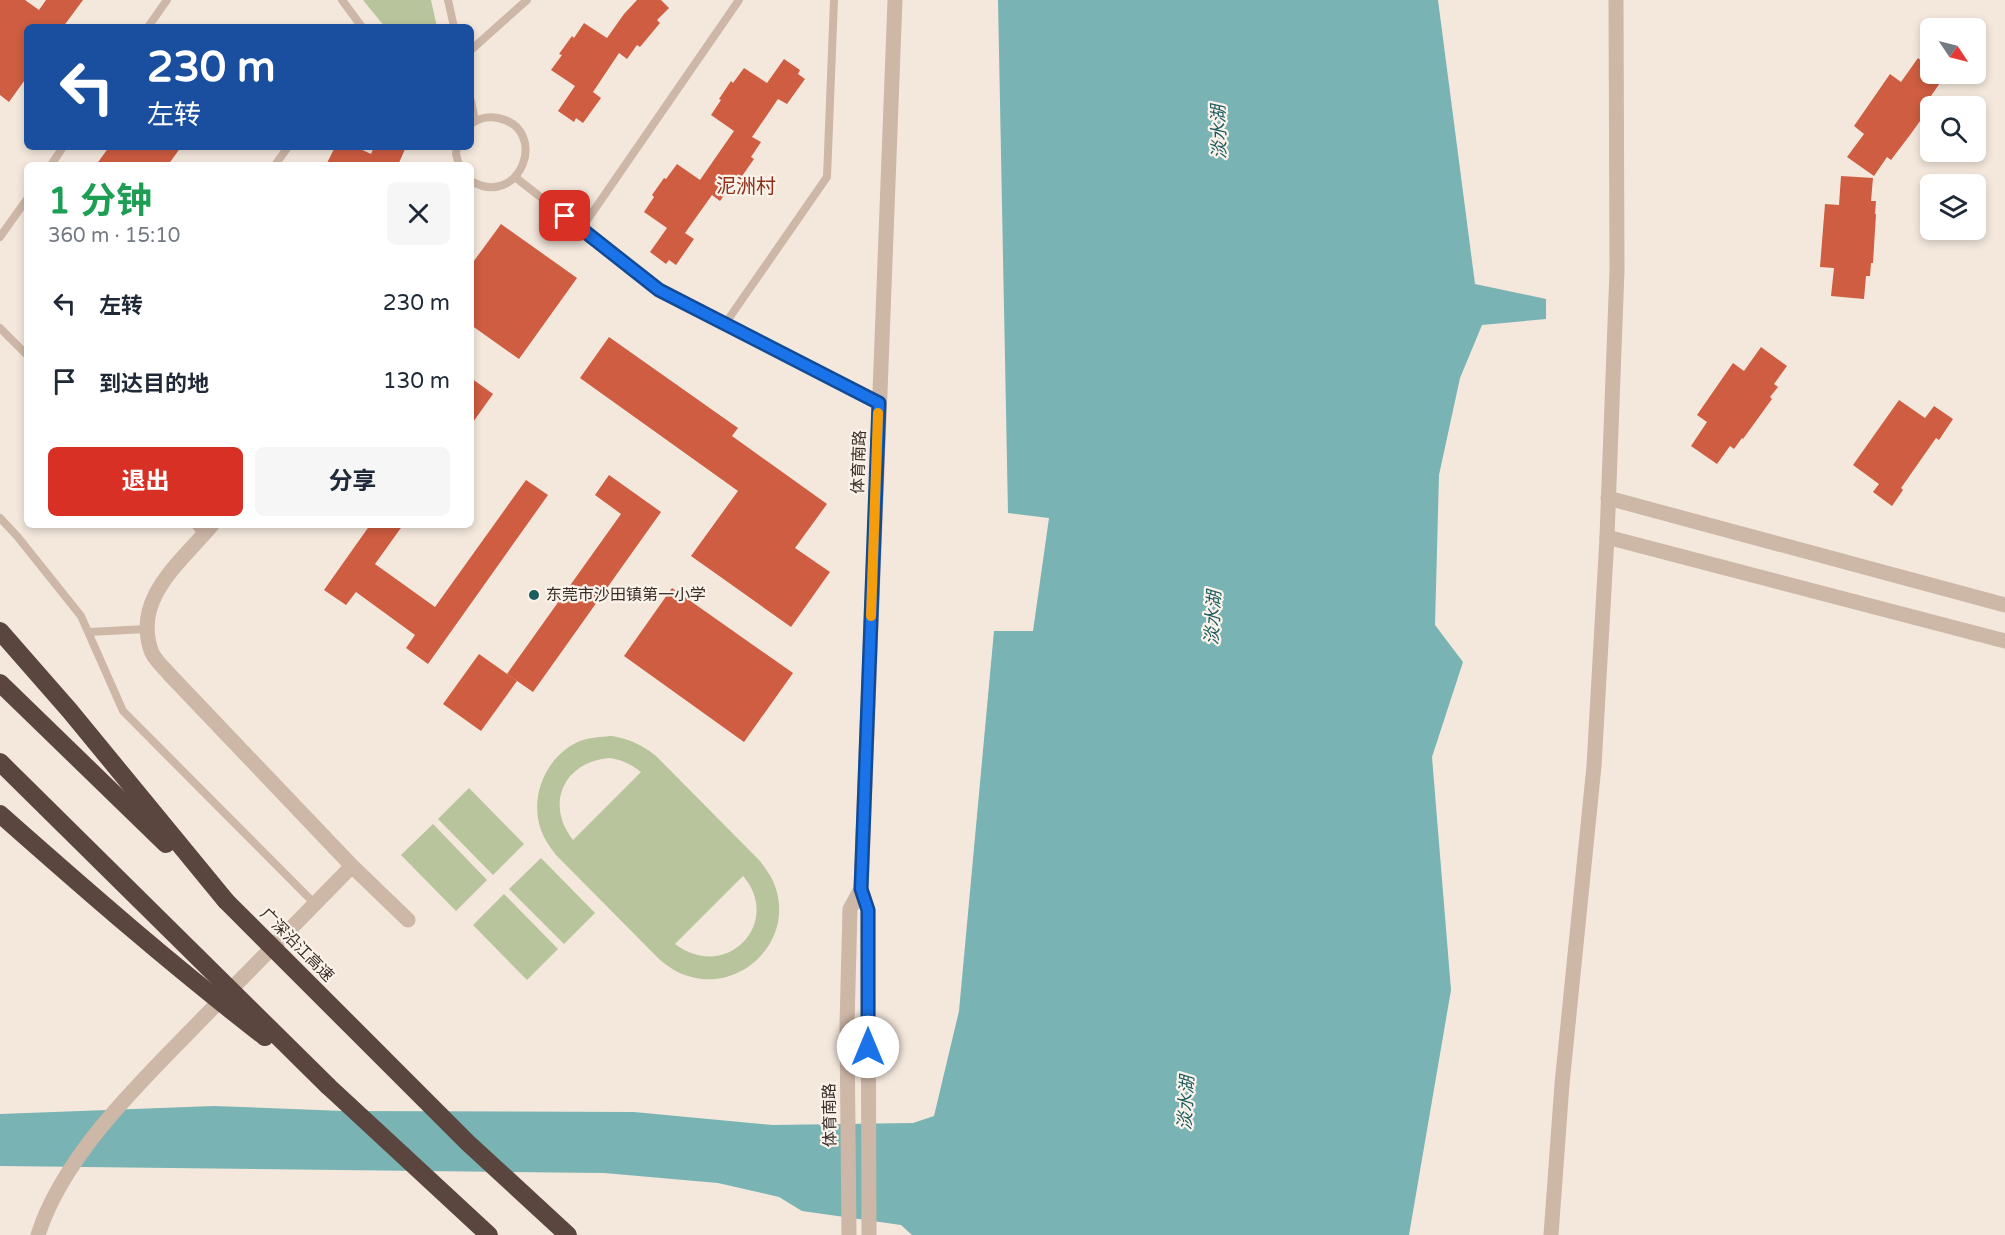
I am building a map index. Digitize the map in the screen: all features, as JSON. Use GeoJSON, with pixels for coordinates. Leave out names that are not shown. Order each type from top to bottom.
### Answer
{"type":"FeatureCollection","features":[{"type":"Feature","properties":{"kind":"highway"},"geometry":{"type":"LineString","coordinates":[[0,631],[78,720],[226,902]]}},
{"type":"Feature","properties":{"kind":"highway","name":"广深沿江高速"},"geometry":{"type":"LineString","coordinates":[[0,682],[226,902],[468,1143],[568,1235]]}},
{"type":"Feature","properties":{"kind":"highway"},"geometry":{"type":"LineString","coordinates":[[0,762],[328,1086],[489,1235]]}},
{"type":"Feature","properties":{"kind":"highway"},"geometry":{"type":"LineString","coordinates":[[0,814],[190,980],[328,1086]]}},
{"type":"Feature","properties":{"kind":"street","name":"体育南路"},"geometry":{"type":"LineString","coordinates":[[869,1235],[868,910],[861,889],[895,0]]}},
{"type":"Feature","properties":{"kind":"street"},"geometry":{"type":"LineString","coordinates":[[1551,1235],[1562,1084],[1594,766],[1607,537],[1617,270],[1616,0]]}},
{"type":"Feature","properties":{"kind":"street"},"geometry":{"type":"LineString","coordinates":[[1608,498],[2005,605]]}},
{"type":"Feature","properties":{"kind":"street"},"geometry":{"type":"LineString","coordinates":[[204,528],[163,581],[150,603],[146,629],[153,655],[352,866],[408,920]]}},
{"type":"Feature","properties":{"kind":"street"},"geometry":{"type":"LineString","coordinates":[[1607,537],[2005,641]]}},
{"type":"Feature","properties":{"kind":"street"},"geometry":{"type":"LineString","coordinates":[[38,1235],[55,1194],[96,1132],[147,1076],[352,866]]}},
{"type":"Feature","properties":{"kind":"street","name":"体育南路"},"geometry":{"type":"LineString","coordinates":[[849,1235],[847,1025],[850,909],[861,889]]}},
{"type":"Feature","properties":{"kind":"lane"},"geometry":{"type":"LineString","coordinates":[[150,24],[167,0]]}},
{"type":"Feature","properties":{"kind":"lane"},"geometry":{"type":"LineString","coordinates":[[342,0],[360,24]]}},
{"type":"Feature","properties":{"kind":"lane"},"geometry":{"type":"LineString","coordinates":[[448,0],[453,24]]}},
{"type":"Feature","properties":{"kind":"lane"},"geometry":{"type":"LineString","coordinates":[[474,47],[527,0]]}},
{"type":"Feature","properties":{"kind":"lane"},"geometry":{"type":"LineString","coordinates":[[581,229],[739,0]]}},
{"type":"Feature","properties":{"kind":"lane"},"geometry":{"type":"LineString","coordinates":[[725,324],[827,177],[834,0]]}},
{"type":"Feature","properties":{"kind":"lane"},"geometry":{"type":"LineString","coordinates":[[474,122],[485,117],[504,119],[520,132],[526,150],[525,160],[515,177],[497,186],[488,187],[474,182]]}},
{"type":"Feature","properties":{"kind":"lane"},"geometry":{"type":"LineString","coordinates":[[515,177],[659,290],[879,403]]}},
{"type":"Feature","properties":{"kind":"lane"},"geometry":{"type":"LineString","coordinates":[[0,237],[24,203]]}},
{"type":"Feature","properties":{"kind":"lane"},"geometry":{"type":"LineString","coordinates":[[0,328],[24,352]]}},
{"type":"Feature","properties":{"kind":"lane"},"geometry":{"type":"LineString","coordinates":[[0,518],[81,616],[123,711],[315,904]]}},
{"type":"Feature","properties":{"kind":"lane"},"geometry":{"type":"LineString","coordinates":[[89,632],[146,629]]}},
{"type":"Feature","properties":{"kind":"green space"},"geometry":{"type":"Polygon","coordinates":[[[363,0],[431,0],[436,24],[383,24],[363,0]]]}},
{"type":"Feature","properties":{"kind":"green space"},"geometry":{"type":"Polygon","coordinates":[[[612,736],[635,743],[656,756],[760,861],[771,877],[776,889],[779,909],[777,927],[769,944],[758,959],[743,970],[726,977],[707,979],[684,975],[670,967],[660,960],[556,855],[546,841],[537,814],[537,802],[544,777],[550,766],[568,747],[580,741],[612,736]],[[610,758],[594,761],[581,767],[564,786],[560,799],[560,812],[564,826],[573,840],[641,772],[626,763],[610,758]],[[743,876],[675,944],[694,954],[713,956],[730,952],[744,942],[753,928],[757,912],[754,894],[743,876]]]}},
{"type":"Feature","properties":{"kind":"green space"},"geometry":{"type":"Polygon","coordinates":[[[469,788],[524,844],[493,875],[438,819],[469,788]]]}},
{"type":"Feature","properties":{"kind":"green space"},"geometry":{"type":"Polygon","coordinates":[[[433,824],[487,880],[456,911],[401,855],[433,824]]]}},
{"type":"Feature","properties":{"kind":"green space"},"geometry":{"type":"Polygon","coordinates":[[[541,858],[595,913],[564,944],[509,889],[541,858]]]}},
{"type":"Feature","properties":{"kind":"green space"},"geometry":{"type":"Polygon","coordinates":[[[504,894],[558,949],[527,980],[473,925],[504,894]]]}},
{"type":"Feature","properties":{"kind":"water","name":"淡水湖"},"geometry":{"type":"Polygon","coordinates":[[[998,0],[1438,0],[1475,284],[1546,299],[1546,319],[1482,325],[1460,378],[1439,475],[1435,625],[1463,662],[1432,757],[1451,990],[1409,1235],[912,1235],[901,1225],[802,1211],[779,1197],[718,1183],[604,1173],[0,1166],[0,1114],[214,1106],[344,1111],[634,1112],[773,1125],[913,1123],[934,1116],[959,1011],[994,631],[1033,631],[1049,518],[1008,513],[998,0]]]}},
{"type":"Feature","properties":{"kind":"building"},"geometry":{"type":"Polygon","coordinates":[[[0,0],[25,0],[39,10],[46,0],[83,0],[65,24],[24,24],[24,81],[9,102],[0,95],[0,0]]]}},
{"type":"Feature","properties":{"kind":"building"},"geometry":{"type":"Polygon","coordinates":[[[637,0],[661,0],[669,8],[657,20],[660,23],[640,47],[637,45],[627,59],[619,53],[593,92],[601,98],[583,123],[576,118],[574,122],[558,111],[575,86],[551,70],[562,55],[559,54],[584,23],[607,38],[637,0]]]}},
{"type":"Feature","properties":{"kind":"building"},"geometry":{"type":"Polygon","coordinates":[[[1918,58],[1920,60],[1920,84],[1939,84],[1931,96],[1920,96],[1920,121],[1891,160],[1887,157],[1874,176],[1847,157],[1864,134],[1854,126],[1890,74],[1901,82],[1918,58]]]}},
{"type":"Feature","properties":{"kind":"building"},"geometry":{"type":"Polygon","coordinates":[[[784,59],[800,70],[798,74],[805,79],[787,104],[778,99],[752,137],[761,142],[751,157],[754,159],[733,189],[730,187],[720,201],[712,195],[685,233],[694,239],[676,265],[669,260],[666,264],[650,252],[667,228],[644,212],[654,197],[652,195],[677,164],[700,180],[734,131],[711,115],[731,81],[733,83],[744,68],[767,83],[784,59]]]}},
{"type":"Feature","properties":{"kind":"building"},"geometry":{"type":"Polygon","coordinates":[[[107,150],[179,150],[170,162],[98,162],[107,150]]]}},
{"type":"Feature","properties":{"kind":"building"},"geometry":{"type":"Polygon","coordinates":[[[334,150],[362,150],[371,154],[373,150],[405,150],[399,162],[328,162],[334,150]]]}},
{"type":"Feature","properties":{"kind":"building"},"geometry":{"type":"Polygon","coordinates":[[[1841,176],[1873,178],[1871,201],[1876,201],[1876,214],[1873,263],[1871,263],[1870,276],[1866,276],[1864,299],[1831,296],[1834,268],[1820,267],[1825,204],[1839,205],[1841,176]]]}},
{"type":"Feature","properties":{"kind":"building"},"geometry":{"type":"Polygon","coordinates":[[[501,224],[577,278],[519,359],[474,327],[474,261],[501,224]]]}},
{"type":"Feature","properties":{"kind":"building"},"geometry":{"type":"Polygon","coordinates":[[[609,337],[738,428],[732,436],[827,504],[795,548],[830,572],[791,627],[691,556],[738,491],[580,378],[609,337]]]}},
{"type":"Feature","properties":{"kind":"building"},"geometry":{"type":"Polygon","coordinates":[[[1761,347],[1787,366],[1774,384],[1778,387],[1770,397],[1772,399],[1743,439],[1734,449],[1730,446],[1717,464],[1691,446],[1707,422],[1697,415],[1733,363],[1744,371],[1761,347]]]}},
{"type":"Feature","properties":{"kind":"building"},"geometry":{"type":"Polygon","coordinates":[[[474,380],[493,394],[474,421],[474,380]]]}},
{"type":"Feature","properties":{"kind":"building"},"geometry":{"type":"Polygon","coordinates":[[[1899,400],[1925,418],[1934,406],[1953,419],[1939,440],[1936,438],[1901,488],[1903,490],[1892,506],[1873,492],[1879,484],[1853,465],[1899,400]]]}},
{"type":"Feature","properties":{"kind":"building"},"geometry":{"type":"Polygon","coordinates":[[[609,475],[661,512],[533,692],[507,674],[621,514],[595,495],[609,475]]]}},
{"type":"Feature","properties":{"kind":"building"},"geometry":{"type":"Polygon","coordinates":[[[526,480],[548,495],[428,664],[406,648],[415,635],[356,592],[346,605],[324,590],[368,528],[401,528],[375,564],[435,607],[526,480]]]}},
{"type":"Feature","properties":{"kind":"building"},"geometry":{"type":"Polygon","coordinates":[[[672,588],[793,673],[744,742],[624,656],[672,588]]]}},
{"type":"Feature","properties":{"kind":"building"},"geometry":{"type":"Polygon","coordinates":[[[479,654],[517,681],[481,731],[443,704],[479,654]]]}},
{"type":"Feature","properties":{"kind":"slow traffic"},"geometry":{"type":"LineString","coordinates":[[871,616],[878,413]]}},
{"type":"Feature","properties":{"kind":"place","name":"东莞市沙田镇第一小学"},"geometry":{"type":"Point","coordinates":[534,595]}},
{"type":"Feature","properties":{"kind":"district","name":"泥洲村"},"geometry":{"type":"Point","coordinates":[746,187]}},
{"type":"Feature","properties":{"kind":"route"},"geometry":{"type":"LineString","coordinates":[[565,216],[659,290],[879,403],[861,889],[868,910],[868,1047]]}}]}
